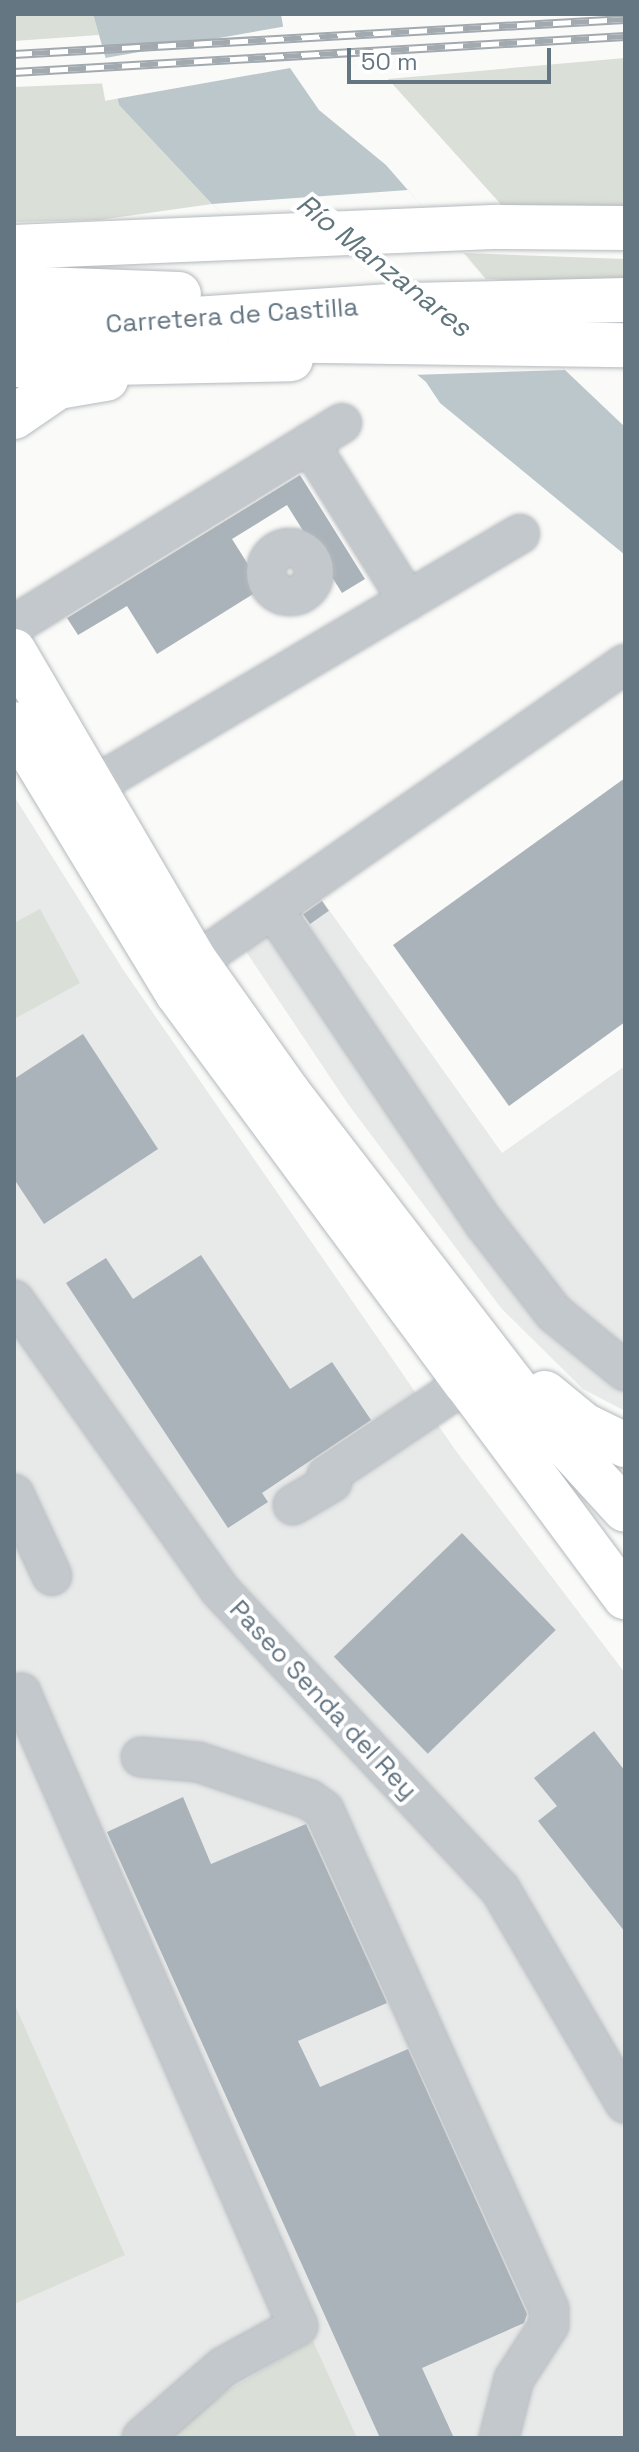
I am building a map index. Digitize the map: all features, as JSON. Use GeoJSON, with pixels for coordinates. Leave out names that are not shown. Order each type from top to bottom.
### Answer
{"type":"FeatureCollection","features":[{"type":"Feature","properties":{"kind":"main road"},"geometry":{"type":"LineString","coordinates":[[14,247],[499,227],[625,228]]}},
{"type":"Feature","properties":{"kind":"main road"},"geometry":{"type":"LineString","coordinates":[[14,288],[210,295],[311,294],[409,305]]}},
{"type":"Feature","properties":{"kind":"main road","name":"Carretera de Castilla"},"geometry":{"type":"LineString","coordinates":[[20,342],[409,305],[625,300]]}},
{"type":"Feature","properties":{"kind":"main road","name":"Carretera de Castilla"},"geometry":{"type":"LineString","coordinates":[[20,342],[98,337],[616,345]]}},
{"type":"Feature","properties":{"kind":"main road"},"geometry":{"type":"LineString","coordinates":[[20,342],[195,363],[265,362],[457,344]]}},
{"type":"Feature","properties":{"kind":"main road"},"geometry":{"type":"LineString","coordinates":[[14,417],[58,387],[195,363]]}},
{"type":"Feature","properties":{"kind":"main road"},"geometry":{"type":"LineString","coordinates":[[14,651],[196,962],[408,1250],[531,1407],[625,1510]]}},
{"type":"Feature","properties":{"kind":"main road"},"geometry":{"type":"LineString","coordinates":[[14,724],[177,993],[625,1597]]}},
{"type":"Feature","properties":{"kind":"main road"},"geometry":{"type":"LineString","coordinates":[[408,1250],[529,1380],[584,1425],[625,1445]]}},
{"type":"Feature","properties":{"kind":"street"},"geometry":{"type":"LineString","coordinates":[[14,625],[342,423]]}},
{"type":"Feature","properties":{"kind":"street"},"geometry":{"type":"LineString","coordinates":[[309,443],[408,601]]}},
{"type":"Feature","properties":{"kind":"street"},"geometry":{"type":"LineString","coordinates":[[92,787],[520,534]]}},
{"type":"Feature","properties":{"kind":"street"},"geometry":{"type":"LineString","coordinates":[[306,591],[337,641]]}},
{"type":"Feature","properties":{"kind":"street"},"geometry":{"type":"LineString","coordinates":[[196,962],[625,664]]}},
{"type":"Feature","properties":{"kind":"street"},"geometry":{"type":"LineString","coordinates":[[273,909],[485,1224],[554,1313],[625,1371]]}},
{"type":"Feature","properties":{"kind":"street","name":"Paseo Senda del Rey"},"geometry":{"type":"LineString","coordinates":[[14,1300],[220,1590],[500,1889],[625,2103]]}},
{"type":"Feature","properties":{"kind":"street"},"geometry":{"type":"LineString","coordinates":[[293,1505],[332,1482],[327,1476],[466,1383]]}},
{"type":"Feature","properties":{"kind":"street"},"geometry":{"type":"LineString","coordinates":[[14,1494],[22,1528],[52,1576]]}},
{"type":"Feature","properties":{"kind":"street"},"geometry":{"type":"LineString","coordinates":[[14,1696],[21,1693],[298,2326],[223,2367],[142,2438]]}},
{"type":"Feature","properties":{"kind":"street"},"geometry":{"type":"LineString","coordinates":[[141,1757],[198,1762],[310,1800],[324,1810],[549,2309],[549,2325],[514,2379],[499,2438]]}},
{"type":"Feature","properties":{"kind":"shaded area"},"geometry":{"type":"Polygon","coordinates":[[[14,14],[93,14],[99,35],[14,41],[14,14]]]}},
{"type":"Feature","properties":{"kind":"shaded area"},"geometry":{"type":"Polygon","coordinates":[[[625,58],[625,212],[506,210],[388,79],[625,58]]]}},
{"type":"Feature","properties":{"kind":"shaded area"},"geometry":{"type":"Polygon","coordinates":[[[112,83],[119,105],[212,204],[99,220],[14,222],[14,87],[112,83]]]}},
{"type":"Feature","properties":{"kind":"shaded area"},"geometry":{"type":"Polygon","coordinates":[[[464,253],[625,259],[625,286],[486,279],[464,253]]]}},
{"type":"Feature","properties":{"kind":"shaded area"},"geometry":{"type":"Polygon","coordinates":[[[14,796],[124,971],[456,1451],[625,1673],[625,2438],[14,2438],[14,796]]]}},
{"type":"Feature","properties":{"kind":"shaded area"},"geometry":{"type":"Polygon","coordinates":[[[317,893],[502,1153],[625,1066],[625,1411],[583,1389],[501,1308],[348,1104],[243,947],[317,893]]]}},
{"type":"Feature","properties":{"kind":"shaded area"},"geometry":{"type":"Polygon","coordinates":[[[40,909],[80,983],[14,1019],[14,923],[40,909]]]}},
{"type":"Feature","properties":{"kind":"shaded area"},"geometry":{"type":"Polygon","coordinates":[[[14,2003],[125,2255],[14,2304],[14,2003]]]}},
{"type":"Feature","properties":{"kind":"shaded area"},"geometry":{"type":"Polygon","coordinates":[[[313,2341],[357,2438],[164,2438],[230,2389],[313,2341]]]}},
{"type":"Feature","properties":{"kind":"water","name":"Río Manzanares"},"geometry":{"type":"Polygon","coordinates":[[[93,14],[281,14],[290,68],[319,110],[386,165],[565,370],[625,427],[625,555],[440,403],[426,382],[212,204],[119,105],[93,14]]]}},
{"type":"Feature","properties":{"kind":"pier"},"geometry":{"type":"Polygon","coordinates":[[[287,26],[294,67],[105,101],[98,59],[287,26]]]}},
{"type":"Feature","properties":{"kind":"pier"},"geometry":{"type":"Polygon","coordinates":[[[408,190],[565,370],[411,375],[212,204],[408,190]]]}},
{"type":"Feature","properties":{"kind":"building"},"geometry":{"type":"Polygon","coordinates":[[[300,475],[365,579],[342,593],[287,505],[232,539],[263,588],[157,654],[127,606],[78,635],[67,618],[300,475]]]}},
{"type":"Feature","properties":{"kind":"building"},"geometry":{"type":"Polygon","coordinates":[[[625,778],[625,1022],[509,1106],[393,945],[625,778]]]}},
{"type":"Feature","properties":{"kind":"building"},"geometry":{"type":"Polygon","coordinates":[[[322,901],[329,911],[310,924],[303,914],[322,901]]]}},
{"type":"Feature","properties":{"kind":"building"},"geometry":{"type":"Polygon","coordinates":[[[83,1034],[158,1149],[44,1224],[14,1179],[14,1079],[83,1034]]]}},
{"type":"Feature","properties":{"kind":"building"},"geometry":{"type":"Polygon","coordinates":[[[201,1255],[290,1389],[332,1362],[371,1420],[262,1493],[268,1502],[228,1528],[66,1283],[106,1258],[133,1299],[201,1255]]]}},
{"type":"Feature","properties":{"kind":"building"},"geometry":{"type":"Polygon","coordinates":[[[462,1533],[556,1630],[428,1754],[334,1657],[462,1533]]]}},
{"type":"Feature","properties":{"kind":"building"},"geometry":{"type":"Polygon","coordinates":[[[594,1731],[625,1771],[625,1932],[538,1821],[557,1806],[534,1778],[594,1731]]]}},
{"type":"Feature","properties":{"kind":"building"},"geometry":{"type":"Polygon","coordinates":[[[183,1797],[211,1864],[306,1824],[387,2003],[298,2041],[320,2087],[408,2049],[527,2314],[524,2323],[422,2368],[454,2438],[380,2438],[107,1832],[183,1797]]]}},
{"type":"Feature","properties":{"kind":"railway"},"geometry":{"type":"LineString","coordinates":[[14,54],[625,19]]}},
{"type":"Feature","properties":{"kind":"railway"},"geometry":{"type":"LineString","coordinates":[[14,72],[625,36]]}}]}
